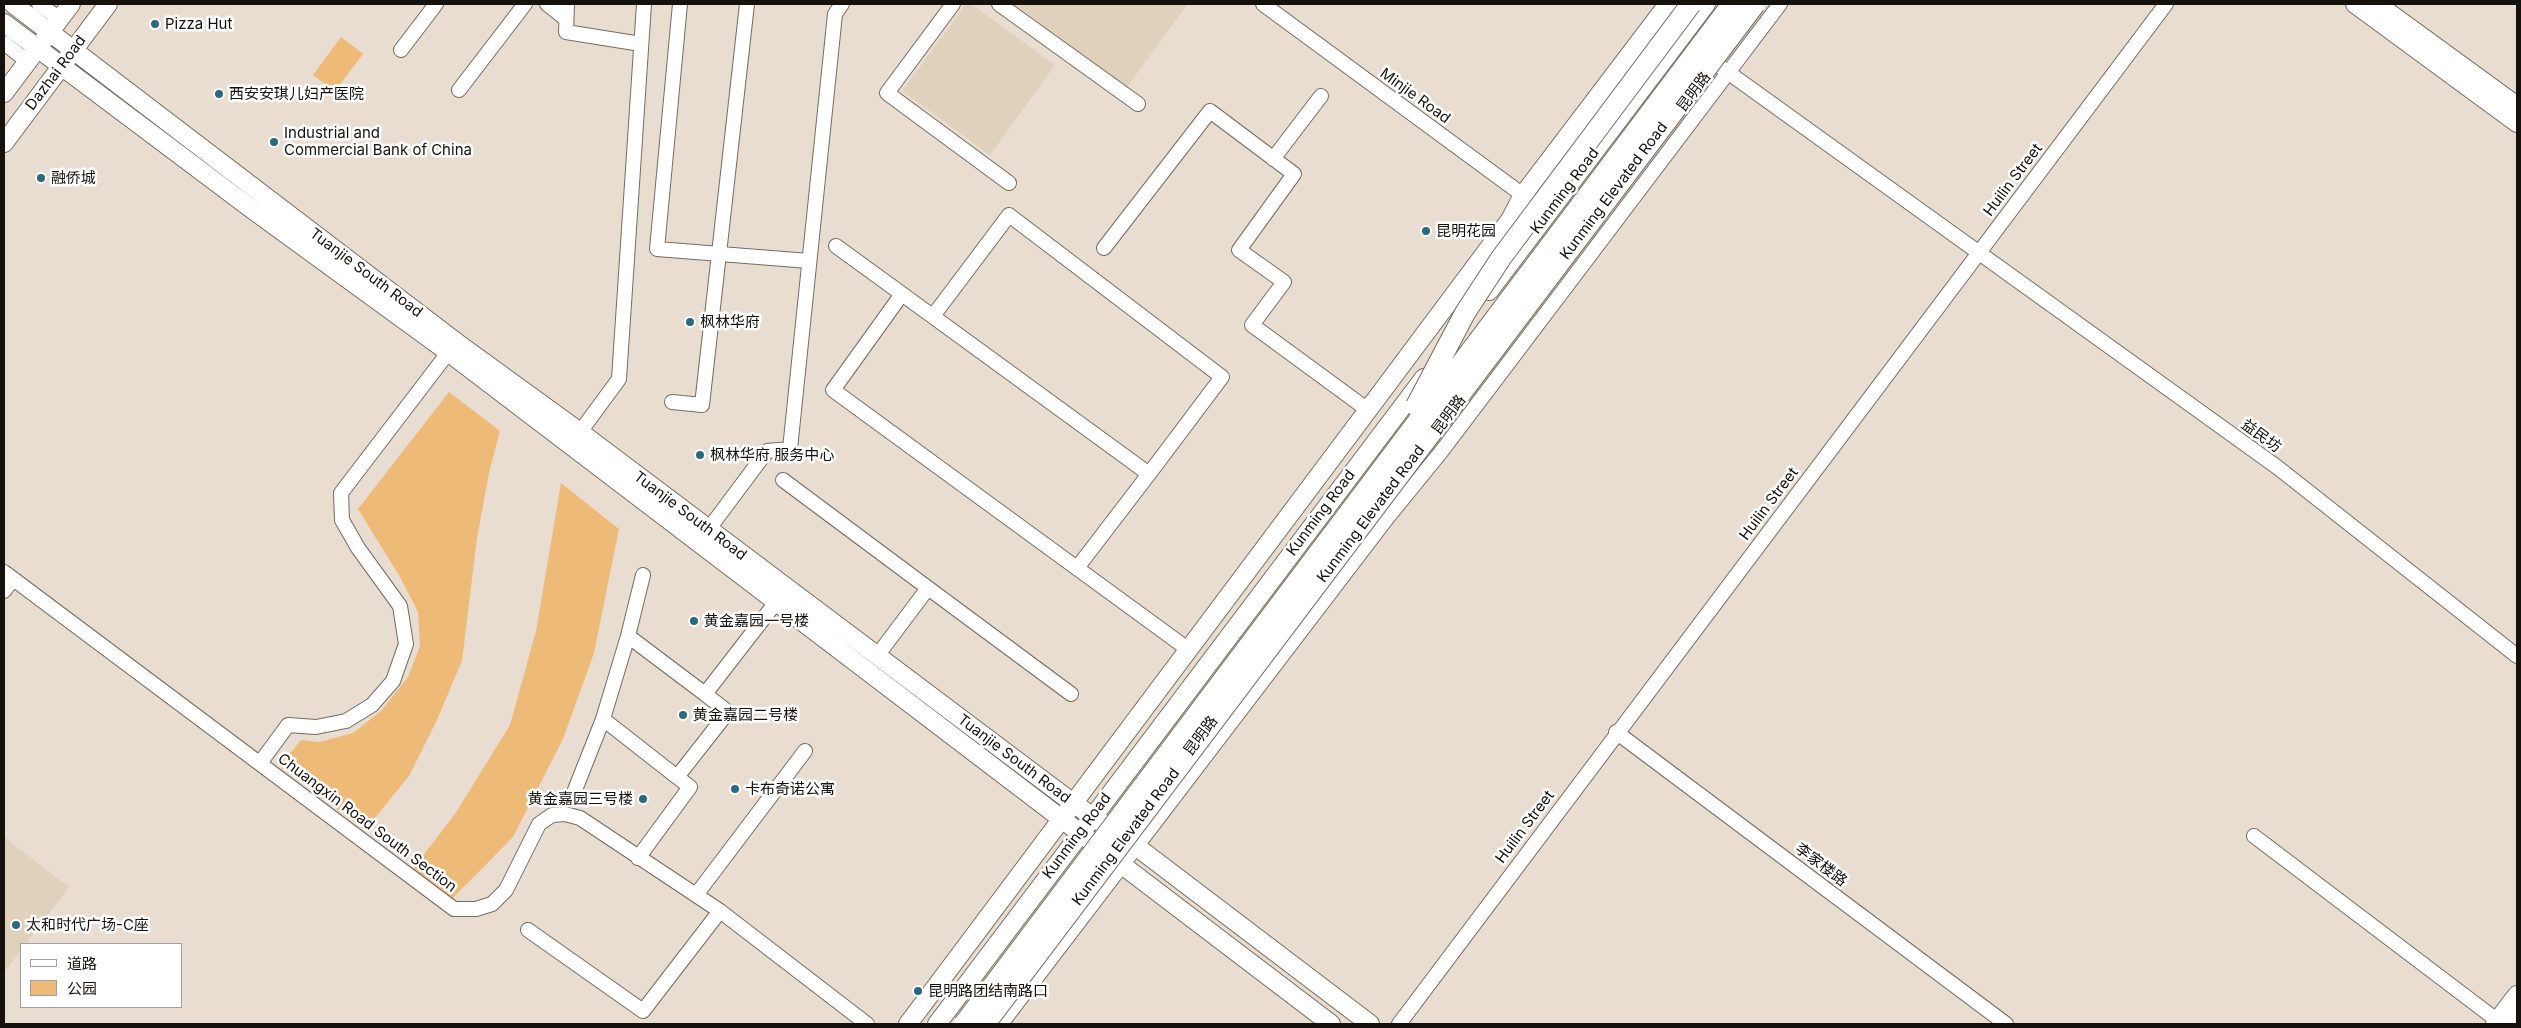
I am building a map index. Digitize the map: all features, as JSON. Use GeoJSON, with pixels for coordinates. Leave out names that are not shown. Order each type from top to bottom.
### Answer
{"type":"FeatureCollection","features":[{"type":"Feature","properties":{"kind":"highway"},"geometry":{"type":"LineString","coordinates":[[1385,462],[1465,313],[1484,282],[1690,4]]}},
{"type":"Feature","properties":{"kind":"highway","name":"Kunming Elevated Road"},"geometry":{"type":"LineString","coordinates":[[964,1024],[1385,462],[1732,4]]}},
{"type":"Feature","properties":{"kind":"highway","name":"Kunming Elevated Road"},"geometry":{"type":"LineString","coordinates":[[985,1024],[1755,4]]}},
{"type":"Feature","properties":{"kind":"highway"},"geometry":{"type":"LineString","coordinates":[[1429,438],[1497,370],[1766,4]]}},
{"type":"Feature","properties":{"kind":"main road","name":"Tuanjie South Road"},"geometry":{"type":"LineString","coordinates":[[12,4],[55,26],[74,50],[452,347],[1078,834],[1331,1024]]}},
{"type":"Feature","properties":{"kind":"main road","name":"Dazhai Road"},"geometry":{"type":"LineString","coordinates":[[4,93],[71,4]]}},
{"type":"Feature","properties":{"kind":"main road","name":"Dazhai Road"},"geometry":{"type":"LineString","coordinates":[[4,143],[108,4]]}},
{"type":"Feature","properties":{"kind":"main road","name":"Kunming Road"},"geometry":{"type":"LineString","coordinates":[[908,1024],[1510,220],[1523,195],[1668,4]]}},
{"type":"Feature","properties":{"kind":"main road","name":"Kunming Road"},"geometry":{"type":"LineString","coordinates":[[937,1024],[1078,834],[1706,4]]}},
{"type":"Feature","properties":{"kind":"main road"},"geometry":{"type":"LineString","coordinates":[[2355,4],[2517,123]]}},
{"type":"Feature","properties":{"kind":"main road"},"geometry":{"type":"LineString","coordinates":[[2377,4],[2517,106]]}},
{"type":"Feature","properties":{"kind":"main road","name":"Tuanjie South Road"},"geometry":{"type":"LineString","coordinates":[[4,23],[32,55],[61,67],[253,210],[452,347],[580,432],[1073,803],[1137,847],[1357,1012],[1370,1024]]}},
{"type":"Feature","properties":{"kind":"main road"},"geometry":{"type":"LineString","coordinates":[[2502,1023],[2517,995]]}},
{"type":"Feature","properties":{"kind":"main road"},"geometry":{"type":"LineString","coordinates":[[2502,1023],[2517,1019]]}},
{"type":"Feature","properties":{"kind":"street","name":"Tuanjie South Road"},"geometry":{"type":"LineString","coordinates":[[39,4],[55,26]]}},
{"type":"Feature","properties":{"kind":"street"},"geometry":{"type":"LineString","coordinates":[[401,50],[436,4]]}},
{"type":"Feature","properties":{"kind":"street"},"geometry":{"type":"LineString","coordinates":[[459,90],[525,4]]}},
{"type":"Feature","properties":{"kind":"street"},"geometry":{"type":"LineString","coordinates":[[547,4],[566,19]]}},
{"type":"Feature","properties":{"kind":"street"},"geometry":{"type":"LineString","coordinates":[[567,4],[566,32],[641,44]]}},
{"type":"Feature","properties":{"kind":"street"},"geometry":{"type":"LineString","coordinates":[[580,432],[619,379],[644,4]]}},
{"type":"Feature","properties":{"kind":"street"},"geometry":{"type":"LineString","coordinates":[[680,4],[658,249],[809,261]]}},
{"type":"Feature","properties":{"kind":"street"},"geometry":{"type":"LineString","coordinates":[[672,402],[702,405],[747,4]]}},
{"type":"Feature","properties":{"kind":"street"},"geometry":{"type":"LineString","coordinates":[[708,530],[767,451],[790,449],[834,14],[842,4]]}},
{"type":"Feature","properties":{"kind":"street"},"geometry":{"type":"LineString","coordinates":[[953,4],[887,93],[1009,183]]}},
{"type":"Feature","properties":{"kind":"street"},"geometry":{"type":"LineString","coordinates":[[999,4],[1138,104]]}},
{"type":"Feature","properties":{"kind":"street","name":"Minjie Road"},"geometry":{"type":"LineString","coordinates":[[1263,4],[1548,214]]}},
{"type":"Feature","properties":{"kind":"street","name":"昆明路"},"geometry":{"type":"LineString","coordinates":[[1002,1024],[1388,517],[1441,452],[1780,4]]}},
{"type":"Feature","properties":{"kind":"street","name":"Huilin Street"},"geometry":{"type":"LineString","coordinates":[[1399,1024],[1616,732],[2166,4]]}},
{"type":"Feature","properties":{"kind":"street","name":"益民坊"},"geometry":{"type":"LineString","coordinates":[[1681,38],[2277,467],[2517,656]]}},
{"type":"Feature","properties":{"kind":"street","name":"Tuanjie South Road"},"geometry":{"type":"LineString","coordinates":[[4,43],[32,55]]}},
{"type":"Feature","properties":{"kind":"street"},"geometry":{"type":"LineString","coordinates":[[1274,159],[1321,96]]}},
{"type":"Feature","properties":{"kind":"street"},"geometry":{"type":"LineString","coordinates":[[1104,248],[1210,111],[1294,174],[1239,250],[1284,282],[1252,325],[1368,410]]}},
{"type":"Feature","properties":{"kind":"street"},"geometry":{"type":"LineString","coordinates":[[933,316],[1009,215],[1222,377],[1077,568]]}},
{"type":"Feature","properties":{"kind":"street"},"geometry":{"type":"LineString","coordinates":[[836,246],[1149,474]]}},
{"type":"Feature","properties":{"kind":"street"},"geometry":{"type":"LineString","coordinates":[[902,294],[833,390],[1189,650]]}},
{"type":"Feature","properties":{"kind":"street"},"geometry":{"type":"LineString","coordinates":[[260,763],[288,725],[316,727],[346,721],[372,705],[393,681],[406,644],[400,606],[358,548],[342,520],[340,493],[452,347]]}},
{"type":"Feature","properties":{"kind":"street"},"geometry":{"type":"LineString","coordinates":[[783,480],[1071,694]]}},
{"type":"Feature","properties":{"kind":"street"},"geometry":{"type":"LineString","coordinates":[[4,591],[8,575]]}},
{"type":"Feature","properties":{"kind":"street","name":"Chuangxin Road South Section"},"geometry":{"type":"LineString","coordinates":[[8,575],[454,909],[476,909],[492,904],[506,890],[540,824],[552,815],[565,814],[580,818],[720,911],[867,1024]]}},
{"type":"Feature","properties":{"kind":"street"},"geometry":{"type":"LineString","coordinates":[[573,795],[603,719],[628,636],[643,575]]}},
{"type":"Feature","properties":{"kind":"street"},"geometry":{"type":"LineString","coordinates":[[877,656],[928,588]]}},
{"type":"Feature","properties":{"kind":"street"},"geometry":{"type":"LineString","coordinates":[[705,694],[777,601]]}},
{"type":"Feature","properties":{"kind":"street"},"geometry":{"type":"LineString","coordinates":[[628,636],[728,712],[677,777]]}},
{"type":"Feature","properties":{"kind":"street"},"geometry":{"type":"LineString","coordinates":[[603,719],[690,787],[638,858]]}},
{"type":"Feature","properties":{"kind":"street","name":"李家楼路"},"geometry":{"type":"LineString","coordinates":[[1616,732],[2006,1024]]}},
{"type":"Feature","properties":{"kind":"street"},"geometry":{"type":"LineString","coordinates":[[696,895],[805,751]]}},
{"type":"Feature","properties":{"kind":"street"},"geometry":{"type":"LineString","coordinates":[[2254,836],[2502,1023]]}},
{"type":"Feature","properties":{"kind":"street"},"geometry":{"type":"LineString","coordinates":[[528,930],[643,1011],[720,911]]}},
{"type":"Feature","properties":{"kind":"shaded area"},"geometry":{"type":"Polygon","coordinates":[[[966,4],[971,4],[1055,65],[990,155],[902,91],[966,4]]]}},
{"type":"Feature","properties":{"kind":"shaded area"},"geometry":{"type":"Polygon","coordinates":[[[1014,4],[1188,4],[1127,87],[1014,4]]]}},
{"type":"Feature","properties":{"kind":"shaded area"},"geometry":{"type":"Polygon","coordinates":[[[4,837],[69,887],[27,943],[20,943],[20,951],[4,973],[4,837]]]}},
{"type":"Feature","properties":{"kind":"green space"},"geometry":{"type":"Polygon","coordinates":[[[341,37],[363,54],[335,91],[313,75],[341,37]]]}},
{"type":"Feature","properties":{"kind":"green space"},"geometry":{"type":"Polygon","coordinates":[[[449,392],[500,431],[489,473],[477,538],[462,661],[436,722],[409,776],[365,830],[280,766],[301,740],[319,742],[353,733],[381,711],[408,677],[420,646],[418,612],[400,577],[358,509],[449,392]]]}},
{"type":"Feature","properties":{"kind":"green space"},"geometry":{"type":"Polygon","coordinates":[[[561,483],[619,529],[594,653],[563,739],[513,837],[452,899],[412,870],[455,814],[510,725],[536,631],[561,483]]]}},
{"type":"Feature","properties":{"kind":"place","name":"Pizza Hut"},"geometry":{"type":"Point","coordinates":[155,24]}},
{"type":"Feature","properties":{"kind":"place","name":"西安安琪儿妇产医院"},"geometry":{"type":"Point","coordinates":[219,94]}},
{"type":"Feature","properties":{"kind":"place","name":"Industrial and Commercial Bank of China"},"geometry":{"type":"Point","coordinates":[274,142]}},
{"type":"Feature","properties":{"kind":"place","name":"融侨城"},"geometry":{"type":"Point","coordinates":[41,178]}},
{"type":"Feature","properties":{"kind":"place","name":"昆明花园"},"geometry":{"type":"Point","coordinates":[1426,231]}},
{"type":"Feature","properties":{"kind":"place","name":"枫林华府"},"geometry":{"type":"Point","coordinates":[690,322]}},
{"type":"Feature","properties":{"kind":"place","name":"枫林华府 服务中心"},"geometry":{"type":"Point","coordinates":[700,455]}},
{"type":"Feature","properties":{"kind":"place","name":"黄金嘉园一号楼"},"geometry":{"type":"Point","coordinates":[694,621]}},
{"type":"Feature","properties":{"kind":"place","name":"黄金嘉园二号楼"},"geometry":{"type":"Point","coordinates":[683,715]}},
{"type":"Feature","properties":{"kind":"place","name":"卡布奇诺公寓"},"geometry":{"type":"Point","coordinates":[735,789]}},
{"type":"Feature","properties":{"kind":"place","name":"黄金嘉园三号楼"},"geometry":{"type":"Point","coordinates":[643,799]}},
{"type":"Feature","properties":{"kind":"place","name":"太和时代广场-C座"},"geometry":{"type":"Point","coordinates":[16,925]}},
{"type":"Feature","properties":{"kind":"place","name":"昆明路团结南路口"},"geometry":{"type":"Point","coordinates":[918,991]}}]}
